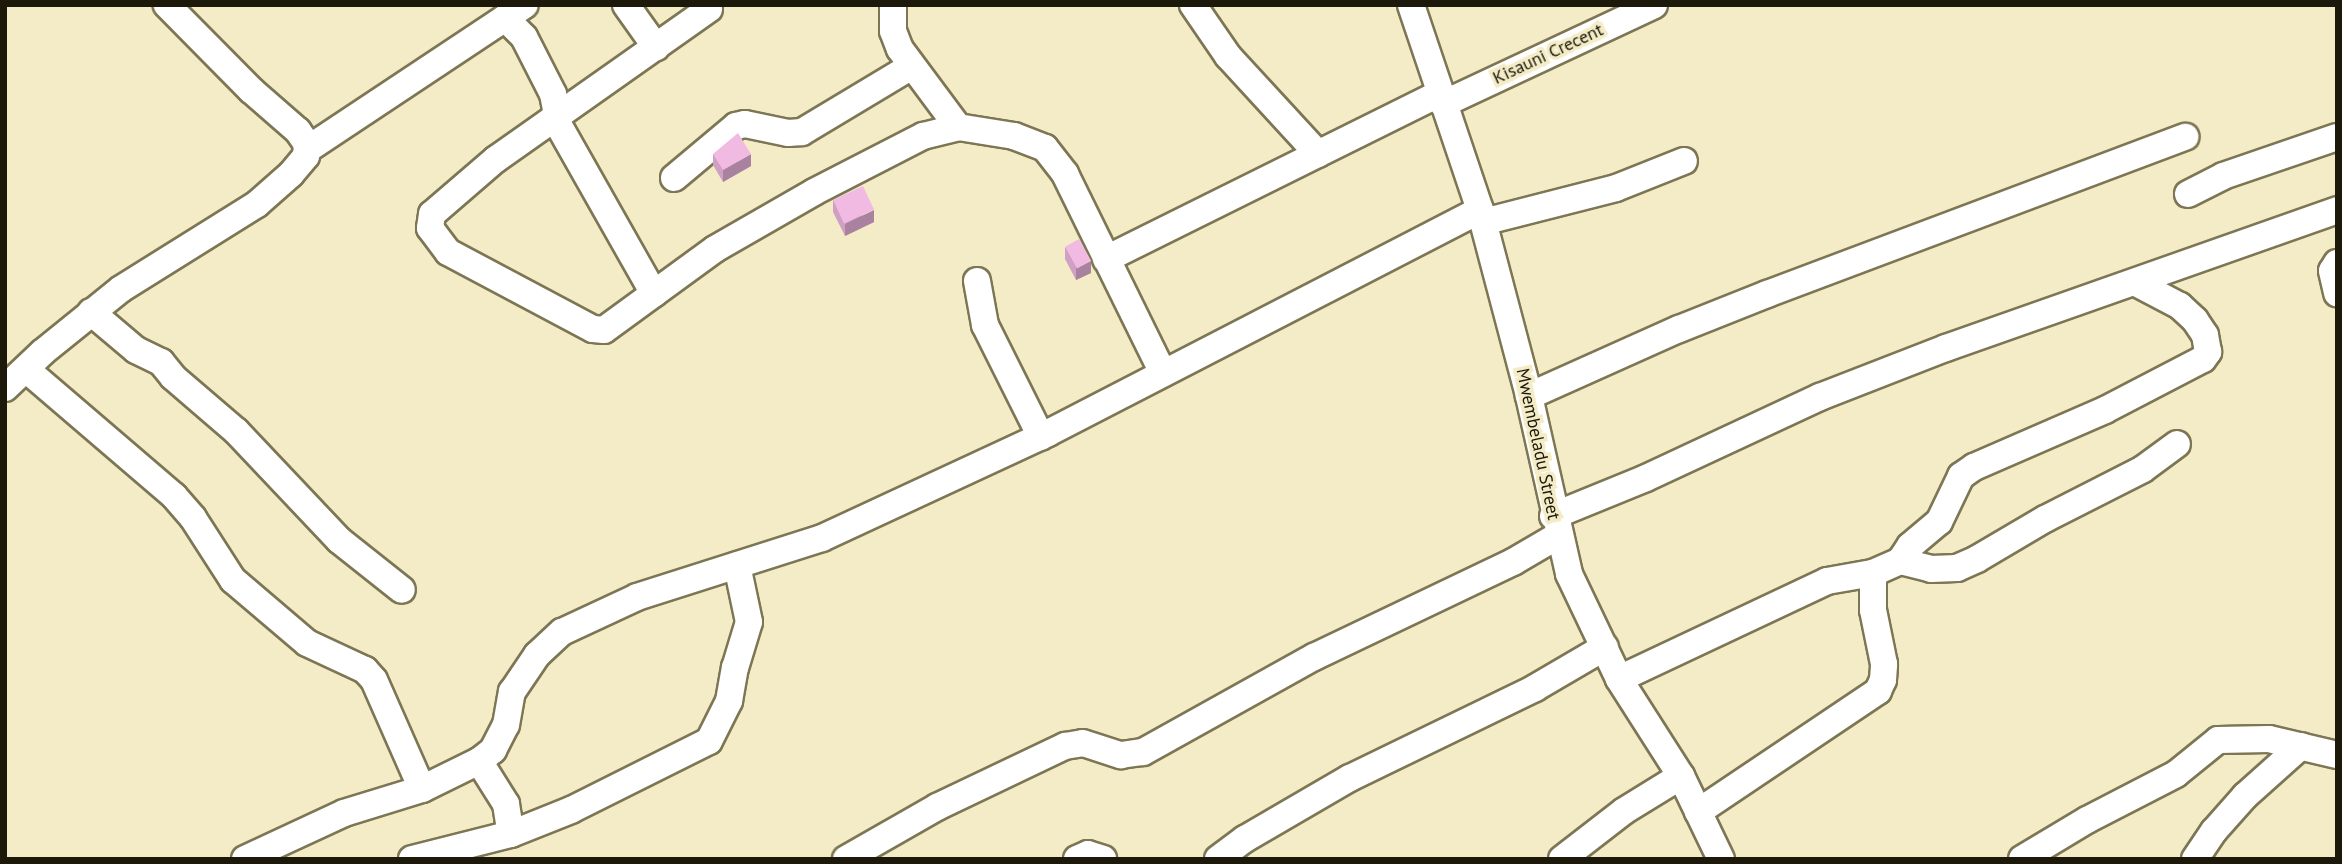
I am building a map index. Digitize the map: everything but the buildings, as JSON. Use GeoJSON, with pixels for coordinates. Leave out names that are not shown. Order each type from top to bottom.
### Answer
{"type":"FeatureCollection","features":[{"type":"Feature","properties":{"kind":"street"},"geometry":{"type":"LineString","coordinates":[[167,5],[251,90],[298,131],[308,149]]}},
{"type":"Feature","properties":{"kind":"street"},"geometry":{"type":"LineString","coordinates":[[626,5],[656,47]]}},
{"type":"Feature","properties":{"kind":"street"},"geometry":{"type":"LineString","coordinates":[[893,5],[893,31],[912,66],[958,127]]}},
{"type":"Feature","properties":{"kind":"street"},"geometry":{"type":"LineString","coordinates":[[1193,5],[1228,56],[1318,154]]}},
{"type":"Feature","properties":{"kind":"street","name":"Mwembeladu Street"},"geometry":{"type":"LineString","coordinates":[[1411,5],[1481,216],[1529,396],[1569,574],[1619,679],[1681,776],[1721,859]]}},
{"type":"Feature","properties":{"kind":"street","name":"Kisauni Crecent"},"geometry":{"type":"LineString","coordinates":[[1106,259],[1318,154],[1654,5]]}},
{"type":"Feature","properties":{"kind":"street"},"geometry":{"type":"LineString","coordinates":[[709,9],[496,159],[438,208],[432,214],[430,228],[448,252],[593,329],[612,327],[715,249],[814,192],[923,136],[958,127],[1014,136],[1045,148],[1065,174],[1163,373]]}},
{"type":"Feature","properties":{"kind":"street"},"geometry":{"type":"LineString","coordinates":[[5,388],[43,352],[121,289],[257,204],[291,174],[308,149],[515,11],[524,37],[553,94],[555,116],[654,294]]}},
{"type":"Feature","properties":{"kind":"street"},"geometry":{"type":"LineString","coordinates":[[674,178],[736,126],[745,124],[788,133],[802,132],[912,66]]}},
{"type":"Feature","properties":{"kind":"street"},"geometry":{"type":"LineString","coordinates":[[1529,396],[1754,299],[2185,137]]}},
{"type":"Feature","properties":{"kind":"street"},"geometry":{"type":"LineString","coordinates":[[2188,194],[2224,176],[2337,137]]}},
{"type":"Feature","properties":{"kind":"street"},"geometry":{"type":"LineString","coordinates":[[245,859],[344,813],[422,789],[480,761],[493,750],[506,725],[512,692],[537,655],[562,632],[637,597],[822,538],[1041,437],[1163,373],[1481,216],[1616,188],[1684,161]]}},
{"type":"Feature","properties":{"kind":"street"},"geometry":{"type":"LineString","coordinates":[[846,859],[937,807],[1065,746],[1083,743],[1121,755],[1143,752],[1314,657],[1513,562],[1556,525],[1646,478],[1820,397],[1946,348],[2337,210]]}},
{"type":"Feature","properties":{"kind":"street"},"geometry":{"type":"LineString","coordinates":[[2337,262],[2333,271],[2337,293]]}},
{"type":"Feature","properties":{"kind":"street"},"geometry":{"type":"LineString","coordinates":[[977,281],[985,325],[1041,437]]}},
{"type":"Feature","properties":{"kind":"street"},"geometry":{"type":"LineString","coordinates":[[1619,679],[1827,581],[1873,573],[1900,561],[1910,546],[1939,522],[1961,476],[2150,388],[2203,359],[2208,352],[2205,335],[2195,320],[2180,306],[2136,283]]}},
{"type":"Feature","properties":{"kind":"street"},"geometry":{"type":"LineString","coordinates":[[91,312],[136,350],[161,362],[173,377],[236,431],[339,540],[402,590]]}},
{"type":"Feature","properties":{"kind":"street"},"geometry":{"type":"LineString","coordinates":[[27,370],[174,496],[193,518],[233,580],[306,643],[365,670],[374,680],[422,789]]}},
{"type":"Feature","properties":{"kind":"street"},"geometry":{"type":"LineString","coordinates":[[1900,561],[1931,569],[1957,568],[2143,469],[2177,444]]}},
{"type":"Feature","properties":{"kind":"street"},"geometry":{"type":"LineString","coordinates":[[412,859],[511,834],[571,810],[709,741],[729,701],[735,667],[749,622],[737,565]]}},
{"type":"Feature","properties":{"kind":"street"},"geometry":{"type":"LineString","coordinates":[[1698,812],[1878,691],[1883,680],[1884,664],[1873,610],[1873,573]]}},
{"type":"Feature","properties":{"kind":"street"},"geometry":{"type":"LineString","coordinates":[[1218,859],[1245,839],[1350,778],[1535,688],[1605,647]]}},
{"type":"Feature","properties":{"kind":"street"},"geometry":{"type":"LineString","coordinates":[[2036,856],[2087,820],[2176,774],[2218,740],[2269,739],[2337,755]]}},
{"type":"Feature","properties":{"kind":"street"},"geometry":{"type":"LineString","coordinates":[[2195,859],[2214,831],[2245,796],[2301,746]]}},
{"type":"Feature","properties":{"kind":"street"},"geometry":{"type":"LineString","coordinates":[[480,761],[506,804],[511,834]]}},
{"type":"Feature","properties":{"kind":"street"},"geometry":{"type":"LineString","coordinates":[[1562,859],[1624,811],[1681,776]]}},
{"type":"Feature","properties":{"kind":"street"},"geometry":{"type":"LineString","coordinates":[[1077,859],[1096,854],[1103,859]]}}]}
